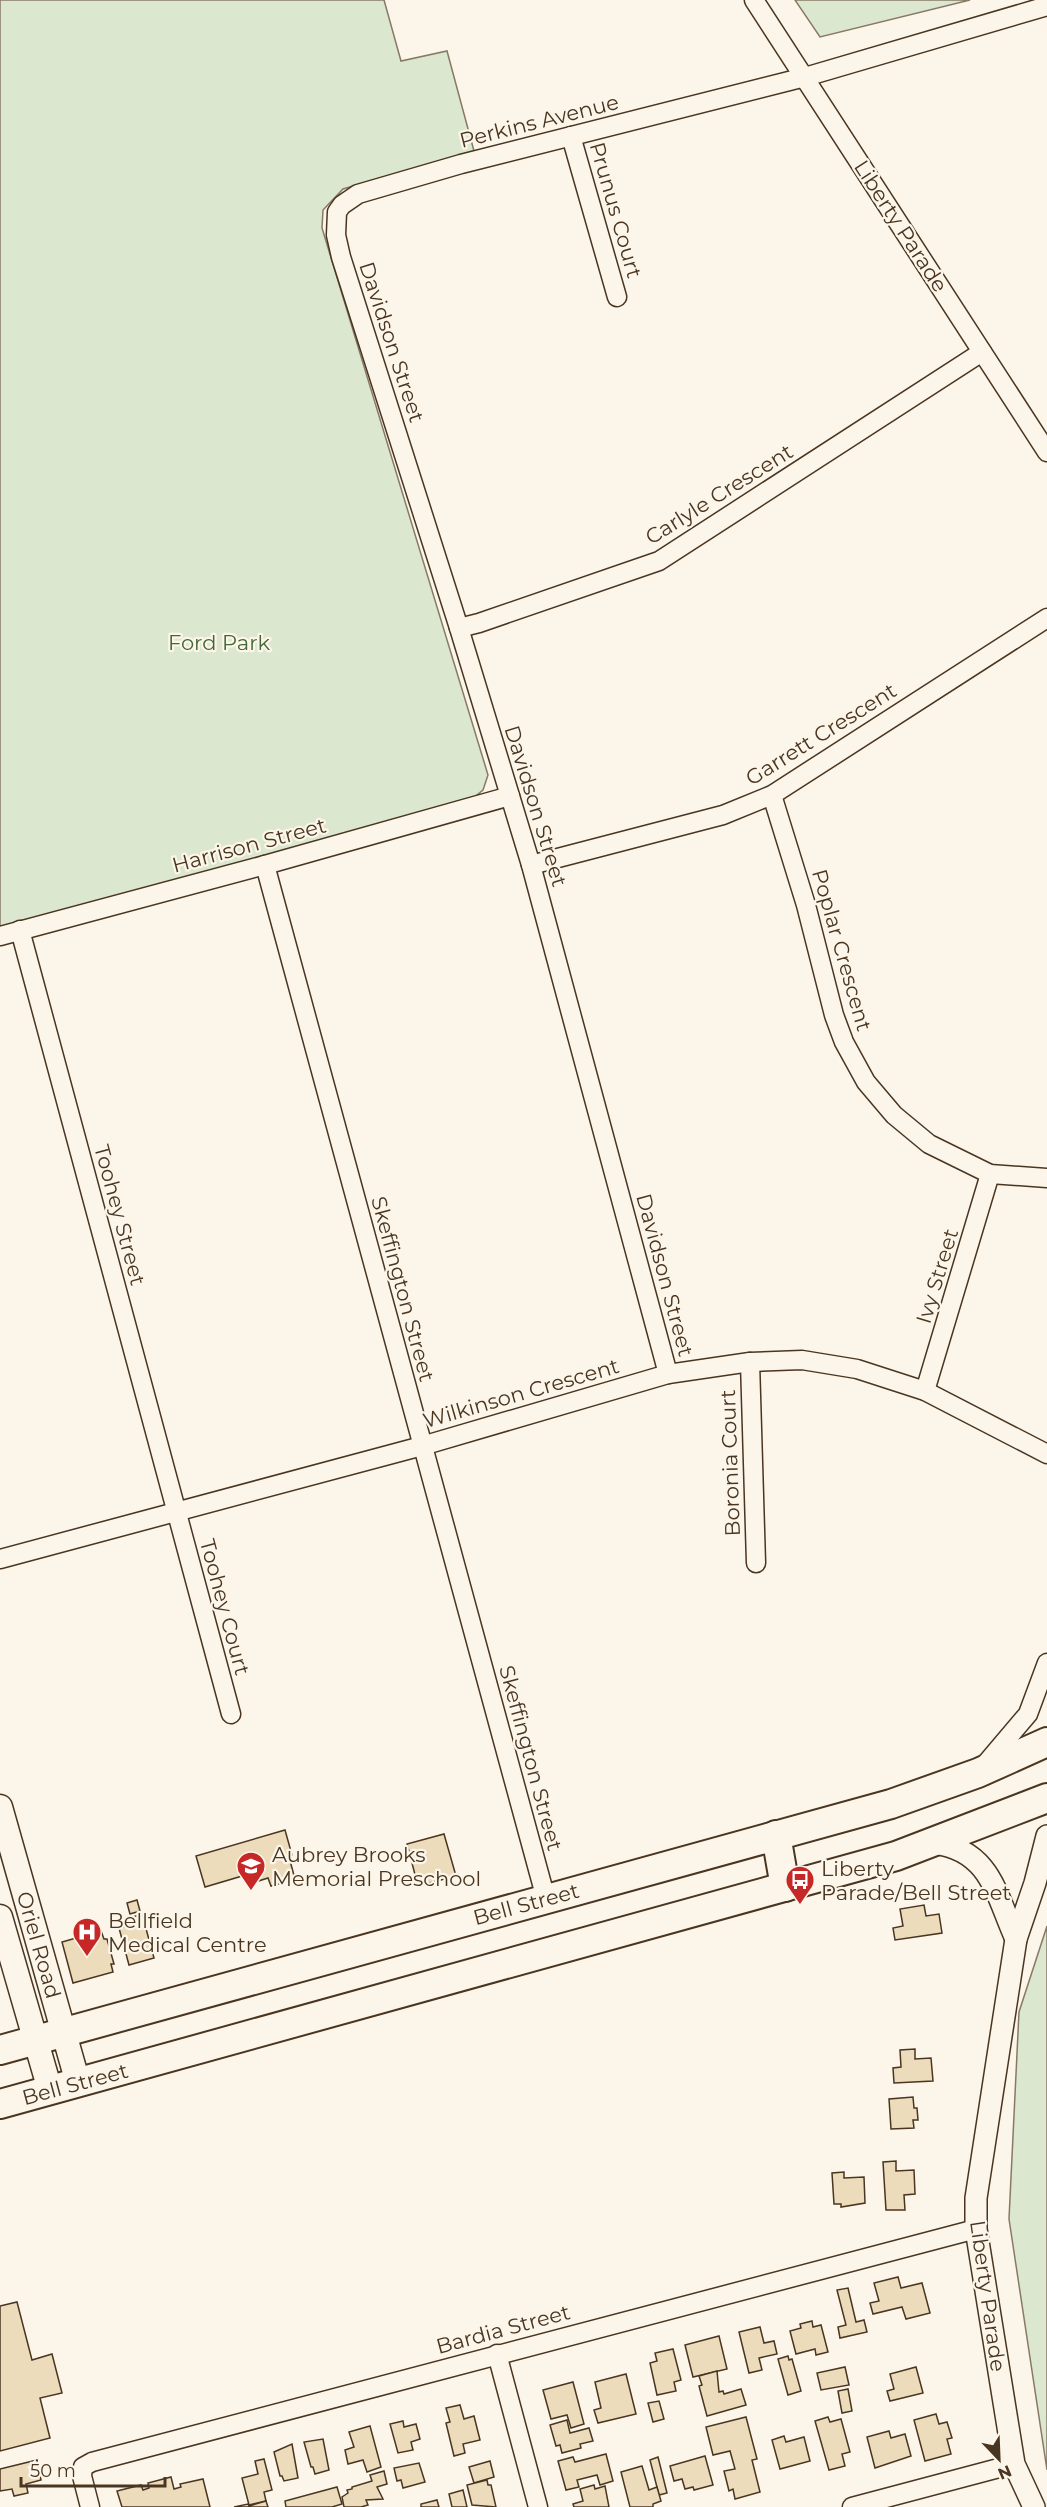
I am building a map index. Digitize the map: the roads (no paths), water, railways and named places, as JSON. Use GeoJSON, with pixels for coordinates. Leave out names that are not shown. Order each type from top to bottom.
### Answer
{"type":"FeatureCollection","features":[{"type":"Feature","properties":{"kind":"highway","name":"Bell Street"},"geometry":{"type":"LineString","coordinates":[[0,2050],[891,1804],[978,1773],[1047,1742]]}},
{"type":"Feature","properties":{"kind":"highway","name":"Bell Street"},"geometry":{"type":"LineString","coordinates":[[0,2104],[897,1856],[1047,1798]]}},
{"type":"Feature","properties":{"kind":"highway"},"geometry":{"type":"LineString","coordinates":[[776,1835],[785,1887]]}},
{"type":"Feature","properties":{"kind":"main road","name":"Oriel Road"},"geometry":{"type":"LineString","coordinates":[[0,1807],[78,2084]]}},
{"type":"Feature","properties":{"kind":"main road","name":"Oriel Road"},"geometry":{"type":"LineString","coordinates":[[0,1917],[50,2091]]}},
{"type":"Feature","properties":{"kind":"street","name":"Liberty Parade"},"geometry":{"type":"LineString","coordinates":[[754,0],[1047,452]]}},
{"type":"Feature","properties":{"kind":"street","name":"Perkins Avenue"},"geometry":{"type":"LineString","coordinates":[[341,257],[336,235],[337,212],[342,205],[358,194],[571,136],[805,77],[1047,6]]}},
{"type":"Feature","properties":{"kind":"street","name":"Prunus Court"},"geometry":{"type":"LineString","coordinates":[[571,136],[617,297]]}},
{"type":"Feature","properties":{"kind":"street","name":"Davidson Street"},"geometry":{"type":"LineString","coordinates":[[341,257],[459,628],[531,865],[668,1374]]}},
{"type":"Feature","properties":{"kind":"street","name":"Carlyle Crescent"},"geometry":{"type":"LineString","coordinates":[[459,628],[659,561],[982,352]]}},
{"type":"Feature","properties":{"kind":"street","name":"Garrett Crescent"},"geometry":{"type":"LineString","coordinates":[[531,865],[723,814],[772,795],[1047,618]]}},
{"type":"Feature","properties":{"kind":"street","name":"Poplar Crescent"},"geometry":{"type":"LineString","coordinates":[[772,795],[806,905],[834,1015],[844,1042],[866,1082],[894,1115],[929,1144],[990,1174],[1047,1178]]}},
{"type":"Feature","properties":{"kind":"street","name":"Harrison Street"},"geometry":{"type":"LineString","coordinates":[[0,936],[510,796]]}},
{"type":"Feature","properties":{"kind":"street","name":"Skeffington Street"},"geometry":{"type":"LineString","coordinates":[[265,865],[546,1899]]}},
{"type":"Feature","properties":{"kind":"street","name":"Toohey Street"},"geometry":{"type":"LineString","coordinates":[[20,930],[177,1513]]}},
{"type":"Feature","properties":{"kind":"street","name":"Ivy Street"},"geometry":{"type":"LineString","coordinates":[[925,1391],[990,1174]]}},
{"type":"Feature","properties":{"kind":"street","name":"Wilkinson Crescent"},"geometry":{"type":"LineString","coordinates":[[0,1559],[422,1446],[668,1374],[750,1362],[801,1360],[857,1369],[925,1391],[1047,1454]]}},
{"type":"Feature","properties":{"kind":"street","name":"Boronia Court"},"geometry":{"type":"LineString","coordinates":[[750,1362],[756,1563]]}},
{"type":"Feature","properties":{"kind":"street","name":"Toohey Court"},"geometry":{"type":"LineString","coordinates":[[177,1513],[231,1714]]}},
{"type":"Feature","properties":{"kind":"street"},"geometry":{"type":"LineString","coordinates":[[978,1773],[1028,1714],[1047,1663]]}},
{"type":"Feature","properties":{"kind":"street","name":"Liberty Parade"},"geometry":{"type":"LineString","coordinates":[[1034,2507],[1014,2464],[976,2229],[976,2198],[1016,1939],[1035,1883],[1047,1836]]}},
{"type":"Feature","properties":{"kind":"street"},"geometry":{"type":"LineString","coordinates":[[935,1843],[951,1845],[975,1860],[996,1888],[1016,1939]]}},
{"type":"Feature","properties":{"kind":"street","name":"Bardia Street"},"geometry":{"type":"LineString","coordinates":[[90,2507],[82,2467],[92,2462],[976,2229]]}},
{"type":"Feature","properties":{"kind":"street"},"geometry":{"type":"LineString","coordinates":[[497,2354],[538,2507]]}},
{"type":"Feature","properties":{"kind":"street"},"geometry":{"type":"LineString","coordinates":[[852,2507],[1014,2464]]}},
{"type":"Feature","properties":{"kind":"place","name":"Aubrey Brooks Memorial Preschool"},"geometry":{"type":"Point","coordinates":[251,1892]}},
{"type":"Feature","properties":{"kind":"place","name":"Liberty Parade/Bell Street"},"geometry":{"type":"Point","coordinates":[800,1906]}},
{"type":"Feature","properties":{"kind":"place","name":"Bellfield Medical Centre"},"geometry":{"type":"Point","coordinates":[87,1958]}},
{"type":"Feature","properties":{"kind":"park label","name":"Ford Park"},"geometry":{"type":"Point","coordinates":[219,642]}}]}
